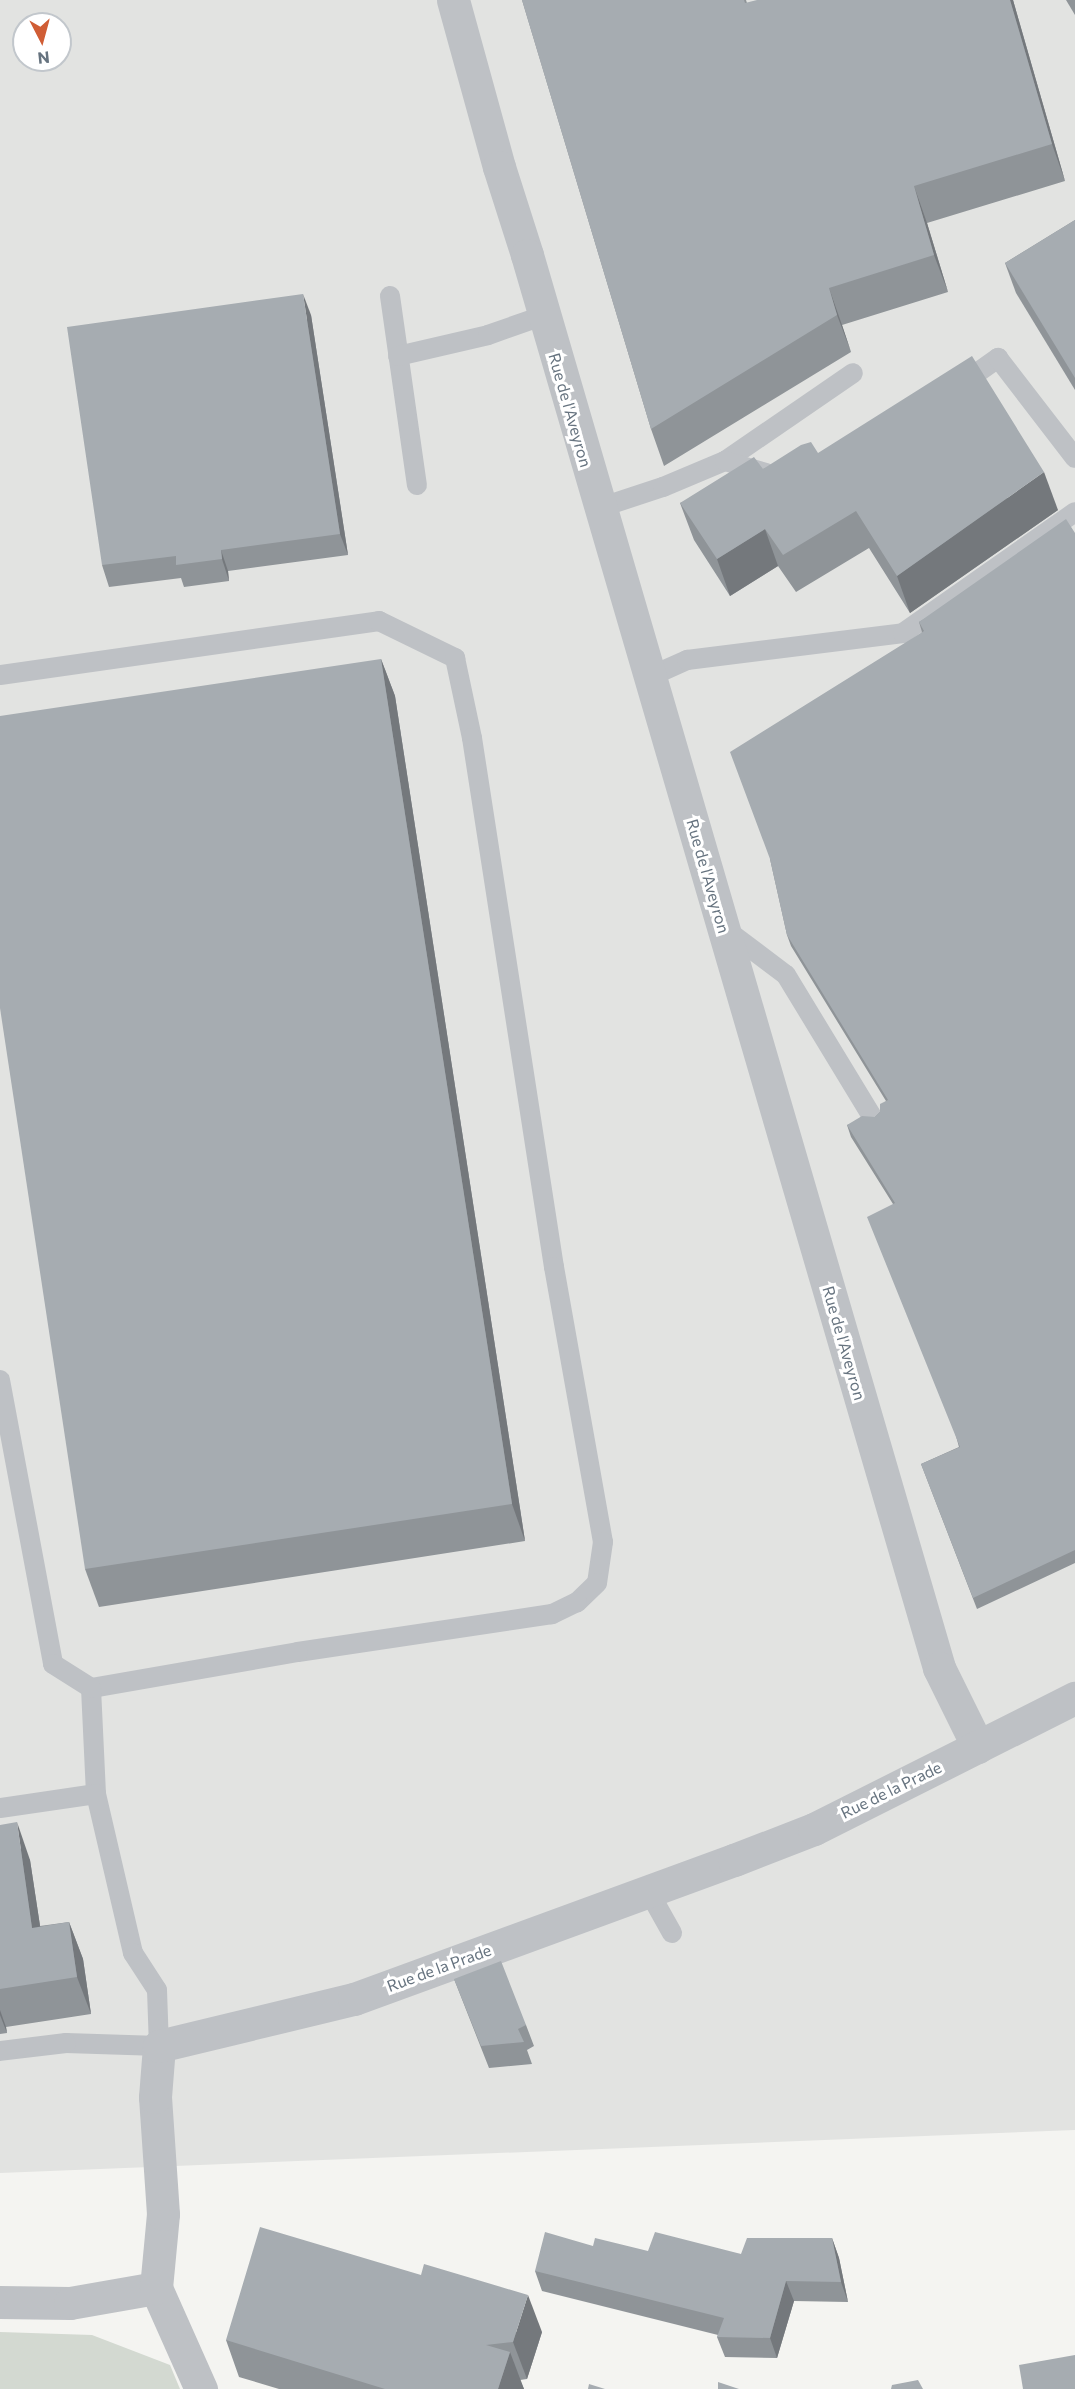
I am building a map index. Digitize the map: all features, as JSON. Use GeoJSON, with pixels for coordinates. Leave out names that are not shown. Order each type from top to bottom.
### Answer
{"type":"FeatureCollection","features":[{"type":"Feature","properties":{"kind":"street","name":"Rue de l'Aveyron"},"geometry":{"type":"LineString","coordinates":[[453,0],[542,315],[939,1668],[978,1747]]}},
{"type":"Feature","properties":{"kind":"street","name":"Rue de la Prade"},"geometry":{"type":"LineString","coordinates":[[159,2046],[354,1999],[649,1892],[814,1829],[1075,1698]]}},
{"type":"Feature","properties":{"kind":"street"},"geometry":{"type":"LineString","coordinates":[[159,2046],[155,2097],[163,2214],[156,2288],[201,2389]]}},
{"type":"Feature","properties":{"kind":"street"},"geometry":{"type":"LineString","coordinates":[[0,2302],[70,2303],[156,2288]]}},
{"type":"Feature","properties":{"kind":"lane"},"geometry":{"type":"LineString","coordinates":[[390,296],[417,485]]}},
{"type":"Feature","properties":{"kind":"lane"},"geometry":{"type":"LineString","coordinates":[[398,356],[488,335],[542,315]]}},
{"type":"Feature","properties":{"kind":"lane"},"geometry":{"type":"LineString","coordinates":[[942,397],[998,358],[1075,458]]}},
{"type":"Feature","properties":{"kind":"lane"},"geometry":{"type":"LineString","coordinates":[[599,508],[663,487],[725,461],[853,373]]}},
{"type":"Feature","properties":{"kind":"lane"},"geometry":{"type":"LineString","coordinates":[[725,461],[784,479]]}},
{"type":"Feature","properties":{"kind":"lane"},"geometry":{"type":"LineString","coordinates":[[649,677],[687,660],[903,633],[1075,512]]}},
{"type":"Feature","properties":{"kind":"lane"},"geometry":{"type":"LineString","coordinates":[[0,675],[379,621],[455,658],[472,738],[554,1267],[603,1542],[597,1583],[577,1602],[552,1614],[298,1652],[91,1688],[53,1664],[0,1380]]}},
{"type":"Feature","properties":{"kind":"lane"},"geometry":{"type":"LineString","coordinates":[[722,927],[786,975],[873,1118]]}},
{"type":"Feature","properties":{"kind":"lane"},"geometry":{"type":"LineString","coordinates":[[0,2051],[66,2043],[159,2046],[157,1990],[133,1953],[96,1794],[91,1688]]}},
{"type":"Feature","properties":{"kind":"lane"},"geometry":{"type":"LineString","coordinates":[[0,1808],[96,1794]]}},
{"type":"Feature","properties":{"kind":"lane"},"geometry":{"type":"LineString","coordinates":[[649,1892],[672,1933]]}},
{"type":"Feature","properties":{"kind":"shaded area"},"geometry":{"type":"Polygon","coordinates":[[[0,0],[1075,0],[1075,2130],[0,2173],[0,0]]]}},
{"type":"Feature","properties":{"kind":"shaded area"},"geometry":{"type":"Polygon","coordinates":[[[0,2332],[92,2335],[170,2365],[180,2389],[0,2389],[0,2332]]]}},
{"type":"Feature","properties":{"kind":"building"},"geometry":{"type":"Polygon","coordinates":[[[522,0],[744,0],[745,3],[757,0],[1010,0],[1052,144],[914,186],[934,255],[829,288],[837,315],[651,429],[522,0]]]}},
{"type":"Feature","properties":{"kind":"building"},"geometry":{"type":"Polygon","coordinates":[[[1075,220],[1075,378],[1005,263],[1075,220]]]}},
{"type":"Feature","properties":{"kind":"building"},"geometry":{"type":"Polygon","coordinates":[[[303,294],[340,534],[221,550],[222,559],[176,565],[176,556],[102,565],[67,327],[303,294]]]}},
{"type":"Feature","properties":{"kind":"building"},"geometry":{"type":"Polygon","coordinates":[[[972,356],[1044,472],[897,576],[856,511],[783,555],[765,529],[717,559],[680,503],[754,457],[763,469],[801,445],[811,442],[818,453],[972,356]]]}},
{"type":"Feature","properties":{"kind":"building"},"geometry":{"type":"Polygon","coordinates":[[[1066,519],[1075,533],[1075,1550],[973,1598],[921,1464],[960,1447],[867,1217],[895,1203],[847,1125],[862,1116],[875,1117],[880,1112],[880,1104],[888,1100],[787,935],[770,859],[730,752],[924,631],[919,622],[1066,519]]]}},
{"type":"Feature","properties":{"kind":"building"},"geometry":{"type":"Polygon","coordinates":[[[381,659],[512,1504],[85,1569],[0,1008],[0,716],[381,659]]]}},
{"type":"Feature","properties":{"kind":"building"},"geometry":{"type":"Polygon","coordinates":[[[17,1822],[32,1928],[69,1922],[77,1977],[0,1989],[0,1825],[17,1822]]]}},
{"type":"Feature","properties":{"kind":"building"},"geometry":{"type":"Polygon","coordinates":[[[501,1961],[526,2025],[518,2029],[524,2042],[481,2046],[454,1979],[501,1961]]]}},
{"type":"Feature","properties":{"kind":"building"},"geometry":{"type":"Polygon","coordinates":[[[260,2227],[421,2275],[424,2264],[528,2295],[513,2342],[486,2345],[510,2352],[498,2389],[385,2389],[226,2340],[260,2227]]]}},
{"type":"Feature","properties":{"kind":"building"},"geometry":{"type":"Polygon","coordinates":[[[545,2232],[593,2246],[595,2238],[648,2251],[655,2232],[741,2254],[747,2238],[832,2238],[841,2282],[786,2281],[770,2338],[717,2337],[724,2318],[535,2271],[545,2232]]]}},
{"type":"Feature","properties":{"kind":"building"},"geometry":{"type":"Polygon","coordinates":[[[1075,2355],[1075,2389],[1023,2389],[1019,2365],[1075,2355]]]}},
{"type":"Feature","properties":{"kind":"building"},"geometry":{"type":"Polygon","coordinates":[[[918,2380],[923,2389],[891,2389],[892,2385],[918,2380]]]}},
{"type":"Feature","properties":{"kind":"building"},"geometry":{"type":"Polygon","coordinates":[[[718,2382],[739,2389],[718,2389],[718,2382]]]}},
{"type":"Feature","properties":{"kind":"building"},"geometry":{"type":"Polygon","coordinates":[[[589,2384],[605,2389],[588,2389],[589,2384]]]}}]}
